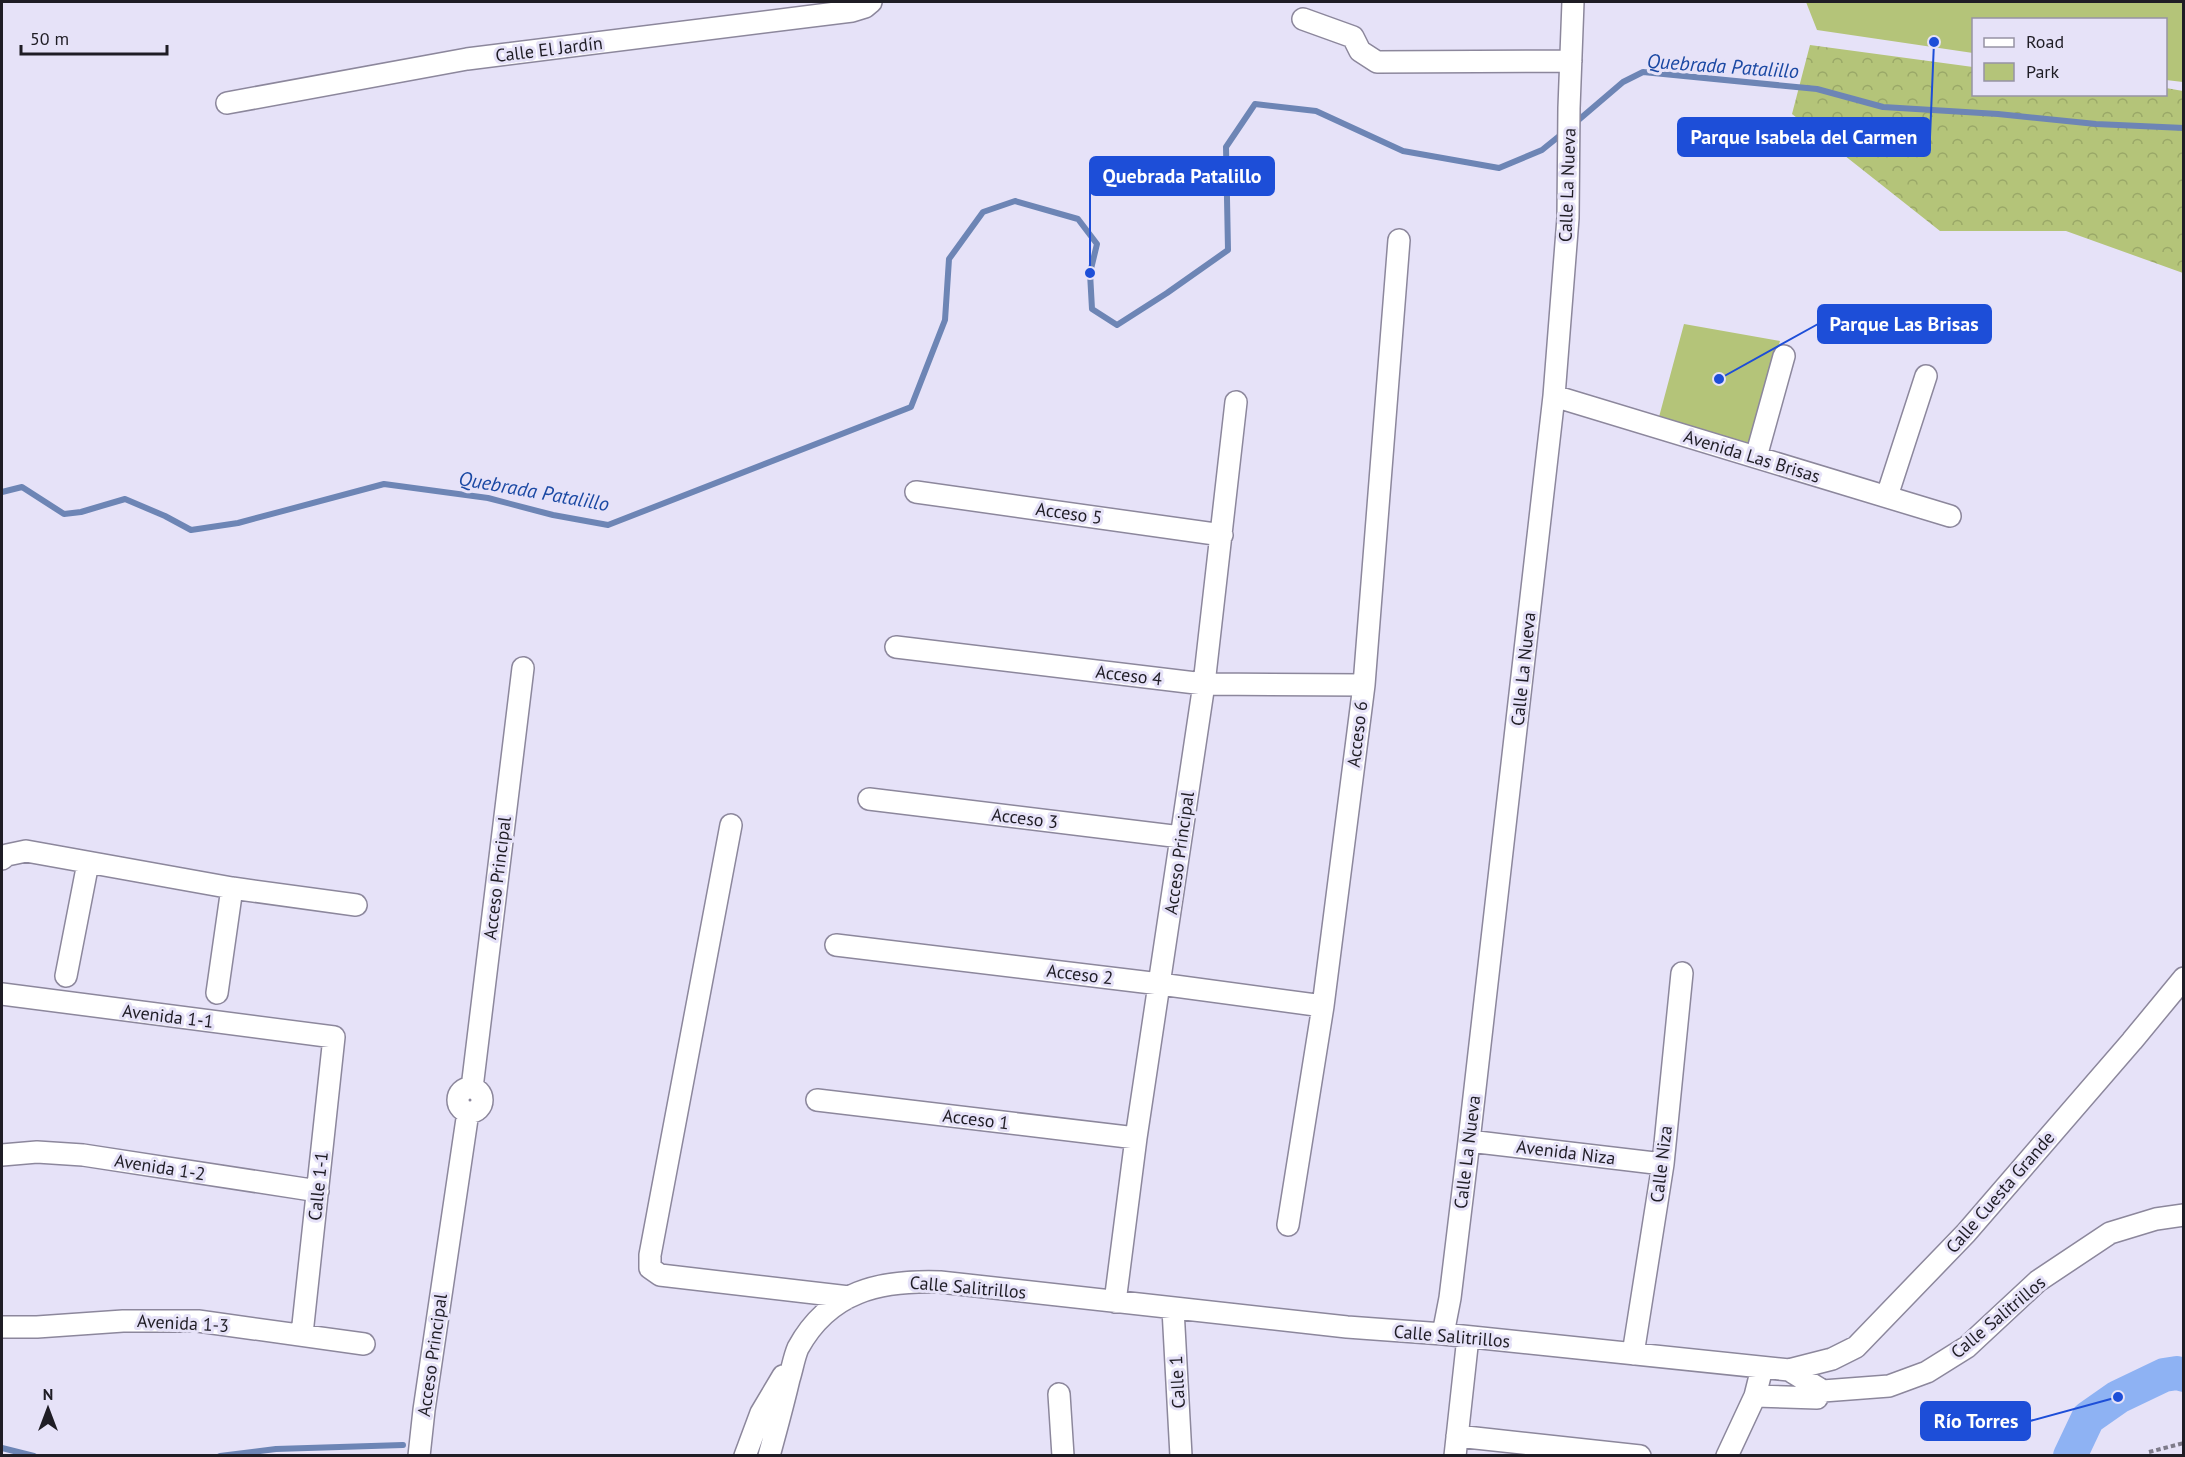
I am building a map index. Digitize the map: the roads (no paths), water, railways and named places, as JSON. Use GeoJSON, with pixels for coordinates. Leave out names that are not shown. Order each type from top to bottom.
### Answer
{"type":"FeatureCollection","features":[{"type":"Feature","properties":{"kind":"street","name":"Calle El Jardín"},"geometry":{"type":"LineString","coordinates":[[227,103],[467,59],[852,11],[865,7],[871,2]]}},
{"type":"Feature","properties":{"kind":"street","name":"Calle La Nueva"},"geometry":{"type":"LineString","coordinates":[[1443,1334],[1450,1298],[1469,1141],[1554,396],[1568,218],[1569,108],[1574,2]]}},
{"type":"Feature","properties":{"kind":"street"},"geometry":{"type":"LineString","coordinates":[[1303,19],[1353,38],[1360,51],[1377,62],[1571,61]]}},
{"type":"Feature","properties":{"kind":"street","name":"Acceso 6"},"geometry":{"type":"LineString","coordinates":[[1288,1225],[1323,1006],[1364,685],[1399,240]]}},
{"type":"Feature","properties":{"kind":"street"},"geometry":{"type":"LineString","coordinates":[[1756,457],[1784,356]]}},
{"type":"Feature","properties":{"kind":"street"},"geometry":{"type":"LineString","coordinates":[[1887,496],[1926,376]]}},
{"type":"Feature","properties":{"kind":"street","name":"Avenida Las Brisas"},"geometry":{"type":"LineString","coordinates":[[1554,396],[1950,516]]}},
{"type":"Feature","properties":{"kind":"street","name":"Acceso Principal"},"geometry":{"type":"LineString","coordinates":[[1115,1302],[1136,1138],[1204,684],[1236,402]]}},
{"type":"Feature","properties":{"kind":"street","name":"Acceso 5"},"geometry":{"type":"LineString","coordinates":[[916,492],[1222,535]]}},
{"type":"Feature","properties":{"kind":"street","name":"Acceso 4"},"geometry":{"type":"LineString","coordinates":[[896,646],[1204,684],[1364,685]]}},
{"type":"Feature","properties":{"kind":"street","name":"Acceso Principal"},"geometry":{"type":"LineString","coordinates":[[419,1455],[468,1112],[459,1105],[458,1098],[461,1091],[472,1088],[523,668]]}},
{"type":"Feature","properties":{"kind":"street","name":"Acceso 3"},"geometry":{"type":"LineString","coordinates":[[869,799],[1181,837]]}},
{"type":"Feature","properties":{"kind":"street"},"geometry":{"type":"LineString","coordinates":[[731,825],[650,1255],[650,1269],[660,1275],[849,1297]]}},
{"type":"Feature","properties":{"kind":"street"},"geometry":{"type":"LineString","coordinates":[[2,859],[7,855],[26,851],[232,888],[356,905]]}},
{"type":"Feature","properties":{"kind":"street"},"geometry":{"type":"LineString","coordinates":[[66,976],[88,863]]}},
{"type":"Feature","properties":{"kind":"street"},"geometry":{"type":"LineString","coordinates":[[217,993],[232,888]]}},
{"type":"Feature","properties":{"kind":"street","name":"Acceso 2"},"geometry":{"type":"LineString","coordinates":[[836,945],[1323,1006]]}},
{"type":"Feature","properties":{"kind":"street","name":"Calle Niza"},"geometry":{"type":"LineString","coordinates":[[1633,1354],[1663,1164],[1682,974]]}},
{"type":"Feature","properties":{"kind":"street","name":"Calle Cuesta Grande"},"geometry":{"type":"LineString","coordinates":[[1789,1370],[1832,1359],[1856,1347],[1966,1233],[2184,978]]}},
{"type":"Feature","properties":{"kind":"street","name":"Avenida 1-1"},"geometry":{"type":"LineString","coordinates":[[2,994],[334,1037]]}},
{"type":"Feature","properties":{"kind":"street","name":"Calle 1-1"},"geometry":{"type":"LineString","coordinates":[[302,1334],[334,1037]]}},
{"type":"Feature","properties":{"kind":"street","name":"Acceso 1"},"geometry":{"type":"LineString","coordinates":[[817,1100],[1136,1138]]}},
{"type":"Feature","properties":{"kind":"street","name":"Avenida Niza"},"geometry":{"type":"LineString","coordinates":[[1469,1141],[1663,1164]]}},
{"type":"Feature","properties":{"kind":"street","name":"Avenida 1-2"},"geometry":{"type":"LineString","coordinates":[[2,1155],[37,1152],[83,1155],[318,1191]]}},
{"type":"Feature","properties":{"kind":"street","name":"Calle Salitrillos"},"geometry":{"type":"LineString","coordinates":[[769,1455],[798,1349],[821,1316],[849,1297],[879,1285],[906,1281],[940,1282],[1173,1309],[1789,1370],[1823,1391],[1889,1386],[1928,1372],[1967,1347],[2038,1281],[2110,1233],[2156,1219],[2184,1215]]}},
{"type":"Feature","properties":{"kind":"street","name":"Calle 1"},"geometry":{"type":"LineString","coordinates":[[1173,1309],[1181,1455]]}},
{"type":"Feature","properties":{"kind":"street","name":"Avenida 1-3"},"geometry":{"type":"LineString","coordinates":[[2,1327],[123,1321],[198,1322],[364,1344]]}},
{"type":"Feature","properties":{"kind":"street"},"geometry":{"type":"LineString","coordinates":[[1468,1337],[1456,1446],[1640,1455]]}},
{"type":"Feature","properties":{"kind":"street"},"geometry":{"type":"LineString","coordinates":[[745,1455],[762,1413],[798,1349]]}},
{"type":"Feature","properties":{"kind":"street"},"geometry":{"type":"LineString","coordinates":[[1727,1455],[1755,1396],[1762,1368]]}},
{"type":"Feature","properties":{"kind":"street"},"geometry":{"type":"LineString","coordinates":[[1059,1394],[1063,1455]]}},
{"type":"Feature","properties":{"kind":"street"},"geometry":{"type":"LineString","coordinates":[[1755,1396],[1817,1398]]}},
{"type":"Feature","properties":{"kind":"waterway","name":"Quebrada Patalillo"},"geometry":{"type":"LineString","coordinates":[[1575,123],[1623,82],[1643,72],[1817,89],[1883,107],[1998,114],[2096,124],[2184,128]]}},
{"type":"Feature","properties":{"kind":"waterway","name":"Quebrada Patalillo"},"geometry":{"type":"LineString","coordinates":[[2,492],[22,487],[64,514],[81,512],[125,499],[191,530],[238,523],[384,484],[488,498],[553,515],[608,525],[911,407],[945,320],[949,259],[983,212],[1015,201],[1078,219],[1097,244],[1090,273],[1092,309],[1117,325],[1228,250],[1226,147],[1255,104],[1316,111],[1403,151],[1499,168],[1542,150],[1563,133]]}},
{"type":"Feature","properties":{"kind":"waterway"},"geometry":{"type":"LineString","coordinates":[[2177,1373],[2184,1364]]}},
{"type":"Feature","properties":{"kind":"waterway"},"geometry":{"type":"LineString","coordinates":[[2070,1456],[2088,1418],[2118,1397],[2164,1375],[2177,1373],[2184,1375]]}},
{"type":"Feature","properties":{"kind":"waterway"},"geometry":{"type":"LineString","coordinates":[[220,1456],[276,1449],[403,1445]]}},
{"type":"Feature","properties":{"kind":"waterway"},"geometry":{"type":"LineString","coordinates":[[2,1448],[34,1456]]}},
{"type":"Feature","properties":{"kind":"place","name":"Parque Isabela del Carmen"},"geometry":{"type":"Point","coordinates":[1934,42]}},
{"type":"Feature","properties":{"kind":"place","name":"Quebrada Patalillo"},"geometry":{"type":"Point","coordinates":[1090,273]}},
{"type":"Feature","properties":{"kind":"place","name":"Parque Las Brisas"},"geometry":{"type":"Point","coordinates":[1719,379]}},
{"type":"Feature","properties":{"kind":"place","name":"Río Torres"},"geometry":{"type":"Point","coordinates":[2118,1397]}}]}
